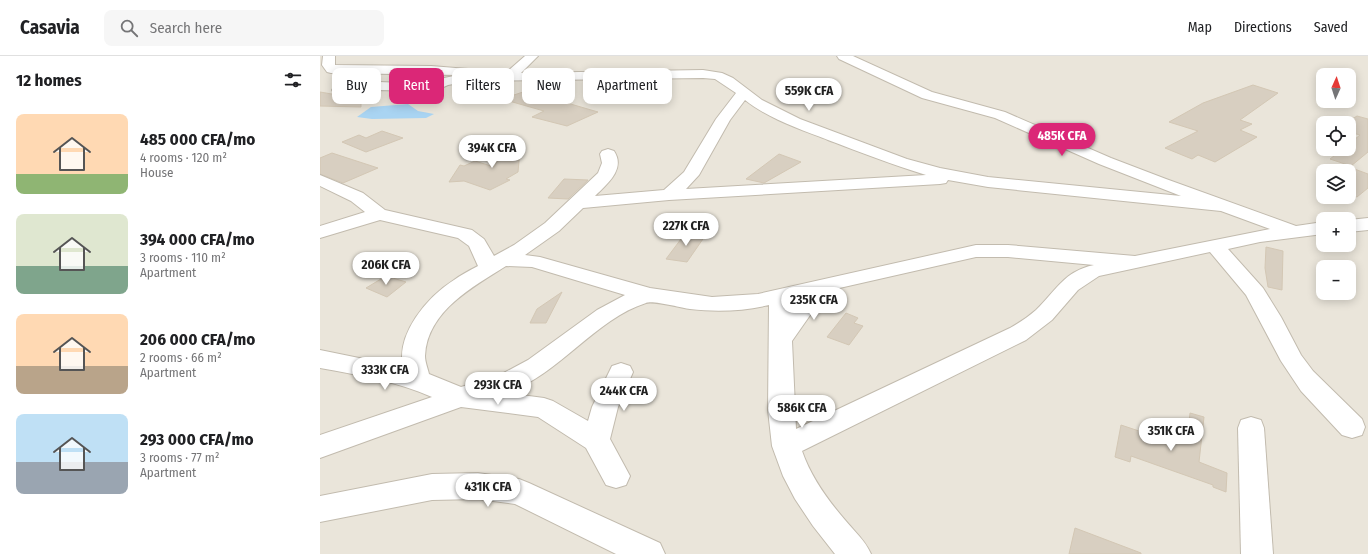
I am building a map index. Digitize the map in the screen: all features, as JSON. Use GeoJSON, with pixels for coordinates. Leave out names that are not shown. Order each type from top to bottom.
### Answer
{"type":"FeatureCollection","features":[{"type":"Feature","properties":{"kind":"street"},"geometry":{"type":"LineString","coordinates":[[514,72],[532,56]]}},
{"type":"Feature","properties":{"kind":"street"},"geometry":{"type":"LineString","coordinates":[[843,56],[927,95],[948,102],[1000,115],[1105,161],[1292,231]]}},
{"type":"Feature","properties":{"kind":"street"},"geometry":{"type":"LineString","coordinates":[[326,62],[332,69],[379,64],[452,70]]}},
{"type":"Feature","properties":{"kind":"street"},"geometry":{"type":"LineString","coordinates":[[514,75],[695,73],[723,78],[743,93],[774,112],[795,122],[912,166],[951,176],[988,182],[1222,206]]}},
{"type":"Feature","properties":{"kind":"street"},"geometry":{"type":"LineString","coordinates":[[669,195],[690,175],[722,119],[743,93]]}},
{"type":"Feature","properties":{"kind":"street"},"geometry":{"type":"LineString","coordinates":[[418,380],[413,356],[419,331],[436,307],[460,285],[552,227],[578,203],[607,172],[610,160],[608,154]]}},
{"type":"Feature","properties":{"kind":"street"},"geometry":{"type":"LineString","coordinates":[[578,203],[669,195],[926,180],[951,176]]}},
{"type":"Feature","properties":{"kind":"street"},"geometry":{"type":"LineString","coordinates":[[320,180],[357,197],[379,214],[465,234],[477,243],[495,264]]}},
{"type":"Feature","properties":{"kind":"street"},"geometry":{"type":"LineString","coordinates":[[320,232],[379,214]]}},
{"type":"Feature","properties":{"kind":"street"},"geometry":{"type":"LineString","coordinates":[[1356,225],[1368,224]]}},
{"type":"Feature","properties":{"kind":"street"},"geometry":{"type":"LineString","coordinates":[[786,446],[1018,334],[1044,315],[1068,286],[1078,277],[1093,271],[1135,262],[1292,231],[1316,229]]}},
{"type":"Feature","properties":{"kind":"street"},"geometry":{"type":"LineString","coordinates":[[1215,246],[1259,298],[1267,311],[1283,345],[1299,370],[1321,397],[1352,427]]}},
{"type":"Feature","properties":{"kind":"street"},"geometry":{"type":"LineString","coordinates":[[495,264],[524,260],[542,262],[648,295],[712,304],[758,301],[976,251],[1008,251],[1135,262]]}},
{"type":"Feature","properties":{"kind":"street"},"geometry":{"type":"LineString","coordinates":[[780,340],[805,306],[828,285]]}},
{"type":"Feature","properties":{"kind":"street"},"geometry":{"type":"LineString","coordinates":[[320,447],[458,397],[482,392],[506,383],[527,372],[613,308],[627,301],[648,295]]}},
{"type":"Feature","properties":{"kind":"street"},"geometry":{"type":"LineString","coordinates":[[780,296],[781,418],[786,446],[796,474],[812,502],[855,554]]}},
{"type":"Feature","properties":{"kind":"street"},"geometry":{"type":"LineString","coordinates":[[320,359],[387,372],[418,380],[458,397],[544,408],[596,440],[616,476]]}},
{"type":"Feature","properties":{"kind":"street"},"geometry":{"type":"LineString","coordinates":[[596,440],[605,407],[621,372]]}},
{"type":"Feature","properties":{"kind":"street"},"geometry":{"type":"LineString","coordinates":[[1251,428],[1257,554]]}},
{"type":"Feature","properties":{"kind":"street"},"geometry":{"type":"LineString","coordinates":[[320,509],[432,487],[456,485],[499,488],[519,492],[649,554]]}},
{"type":"Feature","properties":{"kind":"shaded area"},"geometry":{"type":"Polygon","coordinates":[[[320,56],[1368,56],[1368,554],[320,554],[320,56]]]}},
{"type":"Feature","properties":{"kind":"water"},"geometry":{"type":"Polygon","coordinates":[[[408,104],[418,111],[434,114],[426,118],[372,119],[357,117],[371,107],[408,104]]]}},
{"type":"Feature","properties":{"kind":"building"},"geometry":{"type":"Polygon","coordinates":[[[1253,85],[1278,93],[1240,120],[1252,124],[1240,130],[1257,137],[1215,162],[1198,155],[1192,159],[1165,148],[1198,131],[1169,122],[1203,103],[1253,85]]]}},
{"type":"Feature","properties":{"kind":"building"},"geometry":{"type":"Polygon","coordinates":[[[320,92],[332,94],[332,104],[361,104],[361,107],[320,106],[320,92]]]}},
{"type":"Feature","properties":{"kind":"building"},"geometry":{"type":"Polygon","coordinates":[[[522,92],[522,104],[571,104],[598,112],[567,126],[532,117],[544,111],[514,102],[514,95],[522,92]]]}},
{"type":"Feature","properties":{"kind":"building"},"geometry":{"type":"Polygon","coordinates":[[[1356,117],[1368,119],[1368,152],[1353,164],[1345,164],[1330,159],[1334,156],[1356,156],[1356,138],[1360,135],[1356,134],[1356,117]]]}},
{"type":"Feature","properties":{"kind":"building"},"geometry":{"type":"Polygon","coordinates":[[[382,131],[403,138],[366,152],[342,142],[359,135],[366,138],[382,131]]]}},
{"type":"Feature","properties":{"kind":"building"},"geometry":{"type":"Polygon","coordinates":[[[521,139],[518,172],[506,179],[510,180],[490,190],[464,181],[449,182],[460,165],[464,166],[475,161],[494,167],[509,140],[521,139]]]}},
{"type":"Feature","properties":{"kind":"building"},"geometry":{"type":"Polygon","coordinates":[[[332,153],[378,168],[343,183],[320,174],[320,158],[332,153]]]}},
{"type":"Feature","properties":{"kind":"building"},"geometry":{"type":"Polygon","coordinates":[[[779,154],[801,162],[764,183],[746,179],[779,154]]]}},
{"type":"Feature","properties":{"kind":"building"},"geometry":{"type":"Polygon","coordinates":[[[1356,170],[1368,174],[1368,188],[1357,197],[1356,170]]]}},
{"type":"Feature","properties":{"kind":"building"},"geometry":{"type":"Polygon","coordinates":[[[564,179],[588,180],[568,199],[548,198],[564,179]]]}},
{"type":"Feature","properties":{"kind":"building"},"geometry":{"type":"Polygon","coordinates":[[[689,231],[705,236],[687,262],[666,259],[684,235],[689,231]]]}},
{"type":"Feature","properties":{"kind":"building"},"geometry":{"type":"Polygon","coordinates":[[[1266,247],[1283,251],[1282,290],[1268,287],[1265,268],[1266,247]]]}},
{"type":"Feature","properties":{"kind":"building"},"geometry":{"type":"Polygon","coordinates":[[[386,276],[406,282],[387,297],[366,288],[386,276]]]}},
{"type":"Feature","properties":{"kind":"building"},"geometry":{"type":"Polygon","coordinates":[[[562,292],[546,323],[530,323],[537,309],[562,292]]]}},
{"type":"Feature","properties":{"kind":"building"},"geometry":{"type":"Polygon","coordinates":[[[846,313],[858,318],[854,323],[863,326],[849,345],[827,337],[846,313]]]}},
{"type":"Feature","properties":{"kind":"building"},"geometry":{"type":"Polygon","coordinates":[[[1190,413],[1204,417],[1199,462],[1227,473],[1226,492],[1213,487],[1213,485],[1131,456],[1130,462],[1115,457],[1121,425],[1145,433],[1146,428],[1187,441],[1190,413]]]}},
{"type":"Feature","properties":{"kind":"building"},"geometry":{"type":"Polygon","coordinates":[[[1075,528],[1141,553],[1141,554],[1069,554],[1075,528]]]}}]}
